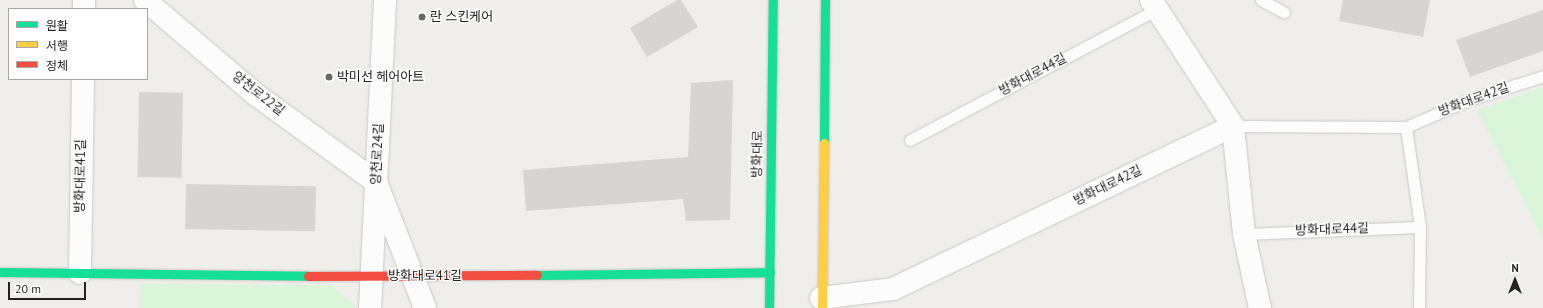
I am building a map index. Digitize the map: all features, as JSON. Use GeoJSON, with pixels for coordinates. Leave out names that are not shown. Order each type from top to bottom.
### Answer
{"type":"FeatureCollection","features":[{"type":"Feature","properties":{"kind":"street","name":"양천로22길"},"geometry":{"type":"LineString","coordinates":[[145,0],[255,94],[376,182]]}},
{"type":"Feature","properties":{"kind":"street","name":"양천로24길"},"geometry":{"type":"LineString","coordinates":[[370,308],[385,0]]}},
{"type":"Feature","properties":{"kind":"street","name":"방화대로"},"geometry":{"type":"LineString","coordinates":[[769,308],[773,0]]}},
{"type":"Feature","properties":{"kind":"street"},"geometry":{"type":"LineString","coordinates":[[822,303],[825,0]]}},
{"type":"Feature","properties":{"kind":"street","name":"방화대로44길"},"geometry":{"type":"LineString","coordinates":[[1153,5],[1233,126],[1244,234],[1260,308]]}},
{"type":"Feature","properties":{"kind":"street","name":"방화대로41길"},"geometry":{"type":"LineString","coordinates":[[80,273],[83,80]]}},
{"type":"Feature","properties":{"kind":"street","name":"방화대로42길"},"geometry":{"type":"LineString","coordinates":[[822,303],[893,289],[1233,126]]}},
{"type":"Feature","properties":{"kind":"street"},"geometry":{"type":"LineString","coordinates":[[376,182],[425,308]]}},
{"type":"Feature","properties":{"kind":"street","name":"방화대로41길"},"geometry":{"type":"LineString","coordinates":[[0,272],[413,276],[770,272]]}},
{"type":"Feature","properties":{"kind":"lane"},"geometry":{"type":"LineString","coordinates":[[1261,0],[1284,12]]}},
{"type":"Feature","properties":{"kind":"lane","name":"방화대로44길"},"geometry":{"type":"LineString","coordinates":[[910,140],[1153,5]]}},
{"type":"Feature","properties":{"kind":"lane","name":"방화대로42길"},"geometry":{"type":"LineString","coordinates":[[1233,126],[1406,127],[1471,99],[1543,76]]}},
{"type":"Feature","properties":{"kind":"lane"},"geometry":{"type":"LineString","coordinates":[[1406,127],[1420,227],[1419,308]]}},
{"type":"Feature","properties":{"kind":"lane","name":"방화대로44길"},"geometry":{"type":"LineString","coordinates":[[1244,234],[1420,227]]}},
{"type":"Feature","properties":{"kind":"green space"},"geometry":{"type":"Polygon","coordinates":[[[1543,87],[1543,241],[1477,110],[1543,87]]]}},
{"type":"Feature","properties":{"kind":"green space"},"geometry":{"type":"Polygon","coordinates":[[[140,284],[331,285],[357,308],[139,308],[140,284]]]}},
{"type":"Feature","properties":{"kind":"building"},"geometry":{"type":"Polygon","coordinates":[[[677,0],[681,0],[698,27],[647,57],[630,28],[677,0]]]}},
{"type":"Feature","properties":{"kind":"building"},"geometry":{"type":"Polygon","coordinates":[[[1343,0],[1430,0],[1423,37],[1339,21],[1343,0]]]}},
{"type":"Feature","properties":{"kind":"building"},"geometry":{"type":"Polygon","coordinates":[[[1543,10],[1543,51],[1470,77],[1456,40],[1543,10]]]}},
{"type":"Feature","properties":{"kind":"building"},"geometry":{"type":"Polygon","coordinates":[[[733,80],[730,220],[686,221],[683,199],[526,211],[523,170],[688,157],[691,83],[733,80]]]}},
{"type":"Feature","properties":{"kind":"building"},"geometry":{"type":"Polygon","coordinates":[[[139,92],[183,93],[182,178],[138,177],[139,92]]]}},
{"type":"Feature","properties":{"kind":"building"},"geometry":{"type":"Polygon","coordinates":[[[186,184],[316,186],[315,231],[185,229],[186,184]]]}},
{"type":"Feature","properties":{"kind":"traffic: fast"},"geometry":{"type":"LineString","coordinates":[[769,308],[773,0]]}},
{"type":"Feature","properties":{"kind":"traffic: fast"},"geometry":{"type":"LineString","coordinates":[[824,143],[825,0]]}},
{"type":"Feature","properties":{"kind":"traffic: fast"},"geometry":{"type":"LineString","coordinates":[[0,272],[308,276]]}},
{"type":"Feature","properties":{"kind":"traffic: fast"},"geometry":{"type":"LineString","coordinates":[[537,275],[770,272]]}},
{"type":"Feature","properties":{"kind":"traffic: slow"},"geometry":{"type":"LineString","coordinates":[[822,308],[824,143]]}},
{"type":"Feature","properties":{"kind":"traffic: jam"},"geometry":{"type":"LineString","coordinates":[[308,276],[537,275]]}},
{"type":"Feature","properties":{"kind":"place","name":"란 스킨케어"},"geometry":{"type":"Point","coordinates":[422,17]}},
{"type":"Feature","properties":{"kind":"place","name":"박미선 헤어아트"},"geometry":{"type":"Point","coordinates":[329,77]}}]}
